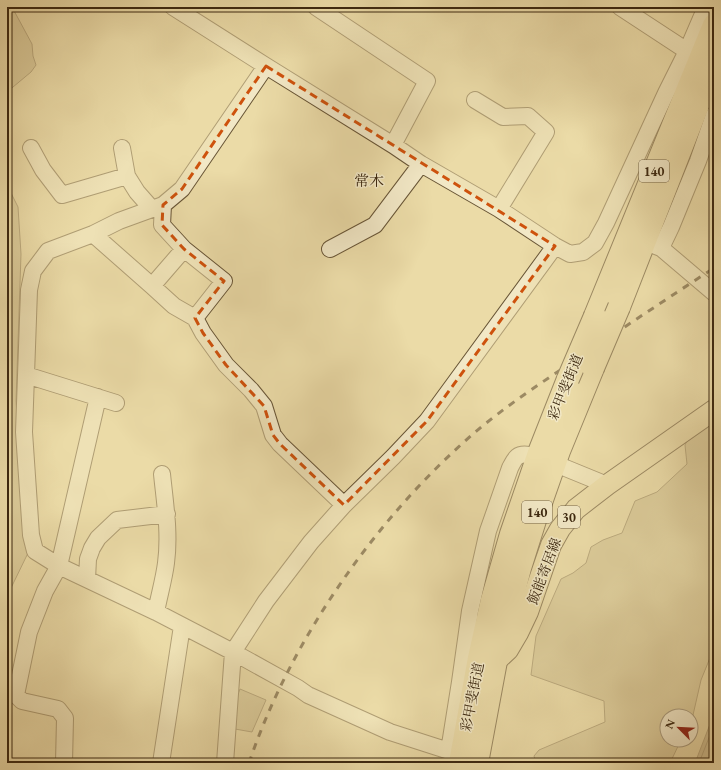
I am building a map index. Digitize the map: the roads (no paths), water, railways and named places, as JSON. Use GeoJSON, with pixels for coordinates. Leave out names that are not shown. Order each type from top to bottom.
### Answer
{"type":"FeatureCollection","features":[{"type":"Feature","properties":{"kind":"highway","name":"彩甲斐街道"},"geometry":{"type":"LineString","coordinates":[[488,660],[492,600],[511,534],[540,450],[714,25]]}},
{"type":"Feature","properties":{"kind":"highway","name":"彩甲斐街道"},"geometry":{"type":"LineString","coordinates":[[465,759],[488,660],[559,451],[619,307],[714,65]]}},
{"type":"Feature","properties":{"kind":"main road","name":"飯能寄居線"},"geometry":{"type":"LineString","coordinates":[[488,660],[508,650],[518,633],[528,612],[551,546],[560,529],[576,509],[607,485],[714,410]]}},
{"type":"Feature","properties":{"kind":"street"},"geometry":{"type":"LineString","coordinates":[[316,7],[427,81],[393,145]]}},
{"type":"Feature","properties":{"kind":"street"},"geometry":{"type":"LineString","coordinates":[[620,7],[688,51]]}},
{"type":"Feature","properties":{"kind":"street"},"geometry":{"type":"LineString","coordinates":[[181,9],[266,66],[421,164],[499,209],[555,246],[570,254],[583,252],[595,243],[612,226],[666,93],[688,51],[706,7]]}},
{"type":"Feature","properties":{"kind":"street"},"geometry":{"type":"LineString","coordinates":[[266,66],[182,189],[158,207],[119,220],[93,234],[48,251],[33,271],[28,290],[24,432],[31,535],[36,551],[59,566],[156,612],[233,652],[308,695],[390,732],[465,759],[460,682],[470,611],[488,531],[510,468],[518,456],[525,454],[529,455]]}},
{"type":"Feature","properties":{"kind":"street"},"geometry":{"type":"LineString","coordinates":[[475,100],[503,118],[528,116],[546,132],[499,209]]}},
{"type":"Feature","properties":{"kind":"street"},"geometry":{"type":"LineString","coordinates":[[714,114],[698,161],[672,227],[657,246],[714,293]]}},
{"type":"Feature","properties":{"kind":"street"},"geometry":{"type":"LineString","coordinates":[[31,148],[43,170],[62,195],[127,176]]}},
{"type":"Feature","properties":{"kind":"street"},"geometry":{"type":"LineString","coordinates":[[122,148],[127,176],[137,192],[158,207],[162,225],[184,249],[224,281],[195,318]]}},
{"type":"Feature","properties":{"kind":"street"},"geometry":{"type":"LineString","coordinates":[[330,249],[375,225],[421,164]]}},
{"type":"Feature","properties":{"kind":"street"},"geometry":{"type":"LineString","coordinates":[[93,234],[174,306],[195,318],[203,333],[226,365],[251,390],[264,406],[273,435],[280,444],[344,505]]}},
{"type":"Feature","properties":{"kind":"street"},"geometry":{"type":"LineString","coordinates":[[225,763],[233,652],[266,601],[311,542],[344,505],[427,421],[555,246]]}},
{"type":"Feature","properties":{"kind":"street"},"geometry":{"type":"LineString","coordinates":[[152,286],[184,249]]}},
{"type":"Feature","properties":{"kind":"street"},"geometry":{"type":"LineString","coordinates":[[26,375],[116,403]]}},
{"type":"Feature","properties":{"kind":"street"},"geometry":{"type":"LineString","coordinates":[[64,763],[65,718],[58,709],[22,701],[16,695],[29,632],[45,591],[59,566],[98,397]]}},
{"type":"Feature","properties":{"kind":"street"},"geometry":{"type":"LineString","coordinates":[[563,467],[607,485]]}},
{"type":"Feature","properties":{"kind":"street"},"geometry":{"type":"LineString","coordinates":[[156,612],[166,564],[168,540],[167,514],[162,474]]}},
{"type":"Feature","properties":{"kind":"street"},"geometry":{"type":"LineString","coordinates":[[87,579],[88,559],[92,548],[98,538],[117,520],[167,514]]}},
{"type":"Feature","properties":{"kind":"street"},"geometry":{"type":"LineString","coordinates":[[161,763],[182,626]]}},
{"type":"Feature","properties":{"kind":"water"},"geometry":{"type":"Polygon","coordinates":[[[714,710],[714,763],[695,763],[712,719],[714,710]]]}},
{"type":"Feature","properties":{"kind":"railway"},"geometry":{"type":"LineString","coordinates":[[249,763],[266,717],[312,627],[340,584],[370,543],[437,467],[500,412],[542,382],[714,268]]}},
{"type":"Feature","properties":{"kind":"district","name":"常木"},"geometry":{"type":"Point","coordinates":[369,181]}}]}
